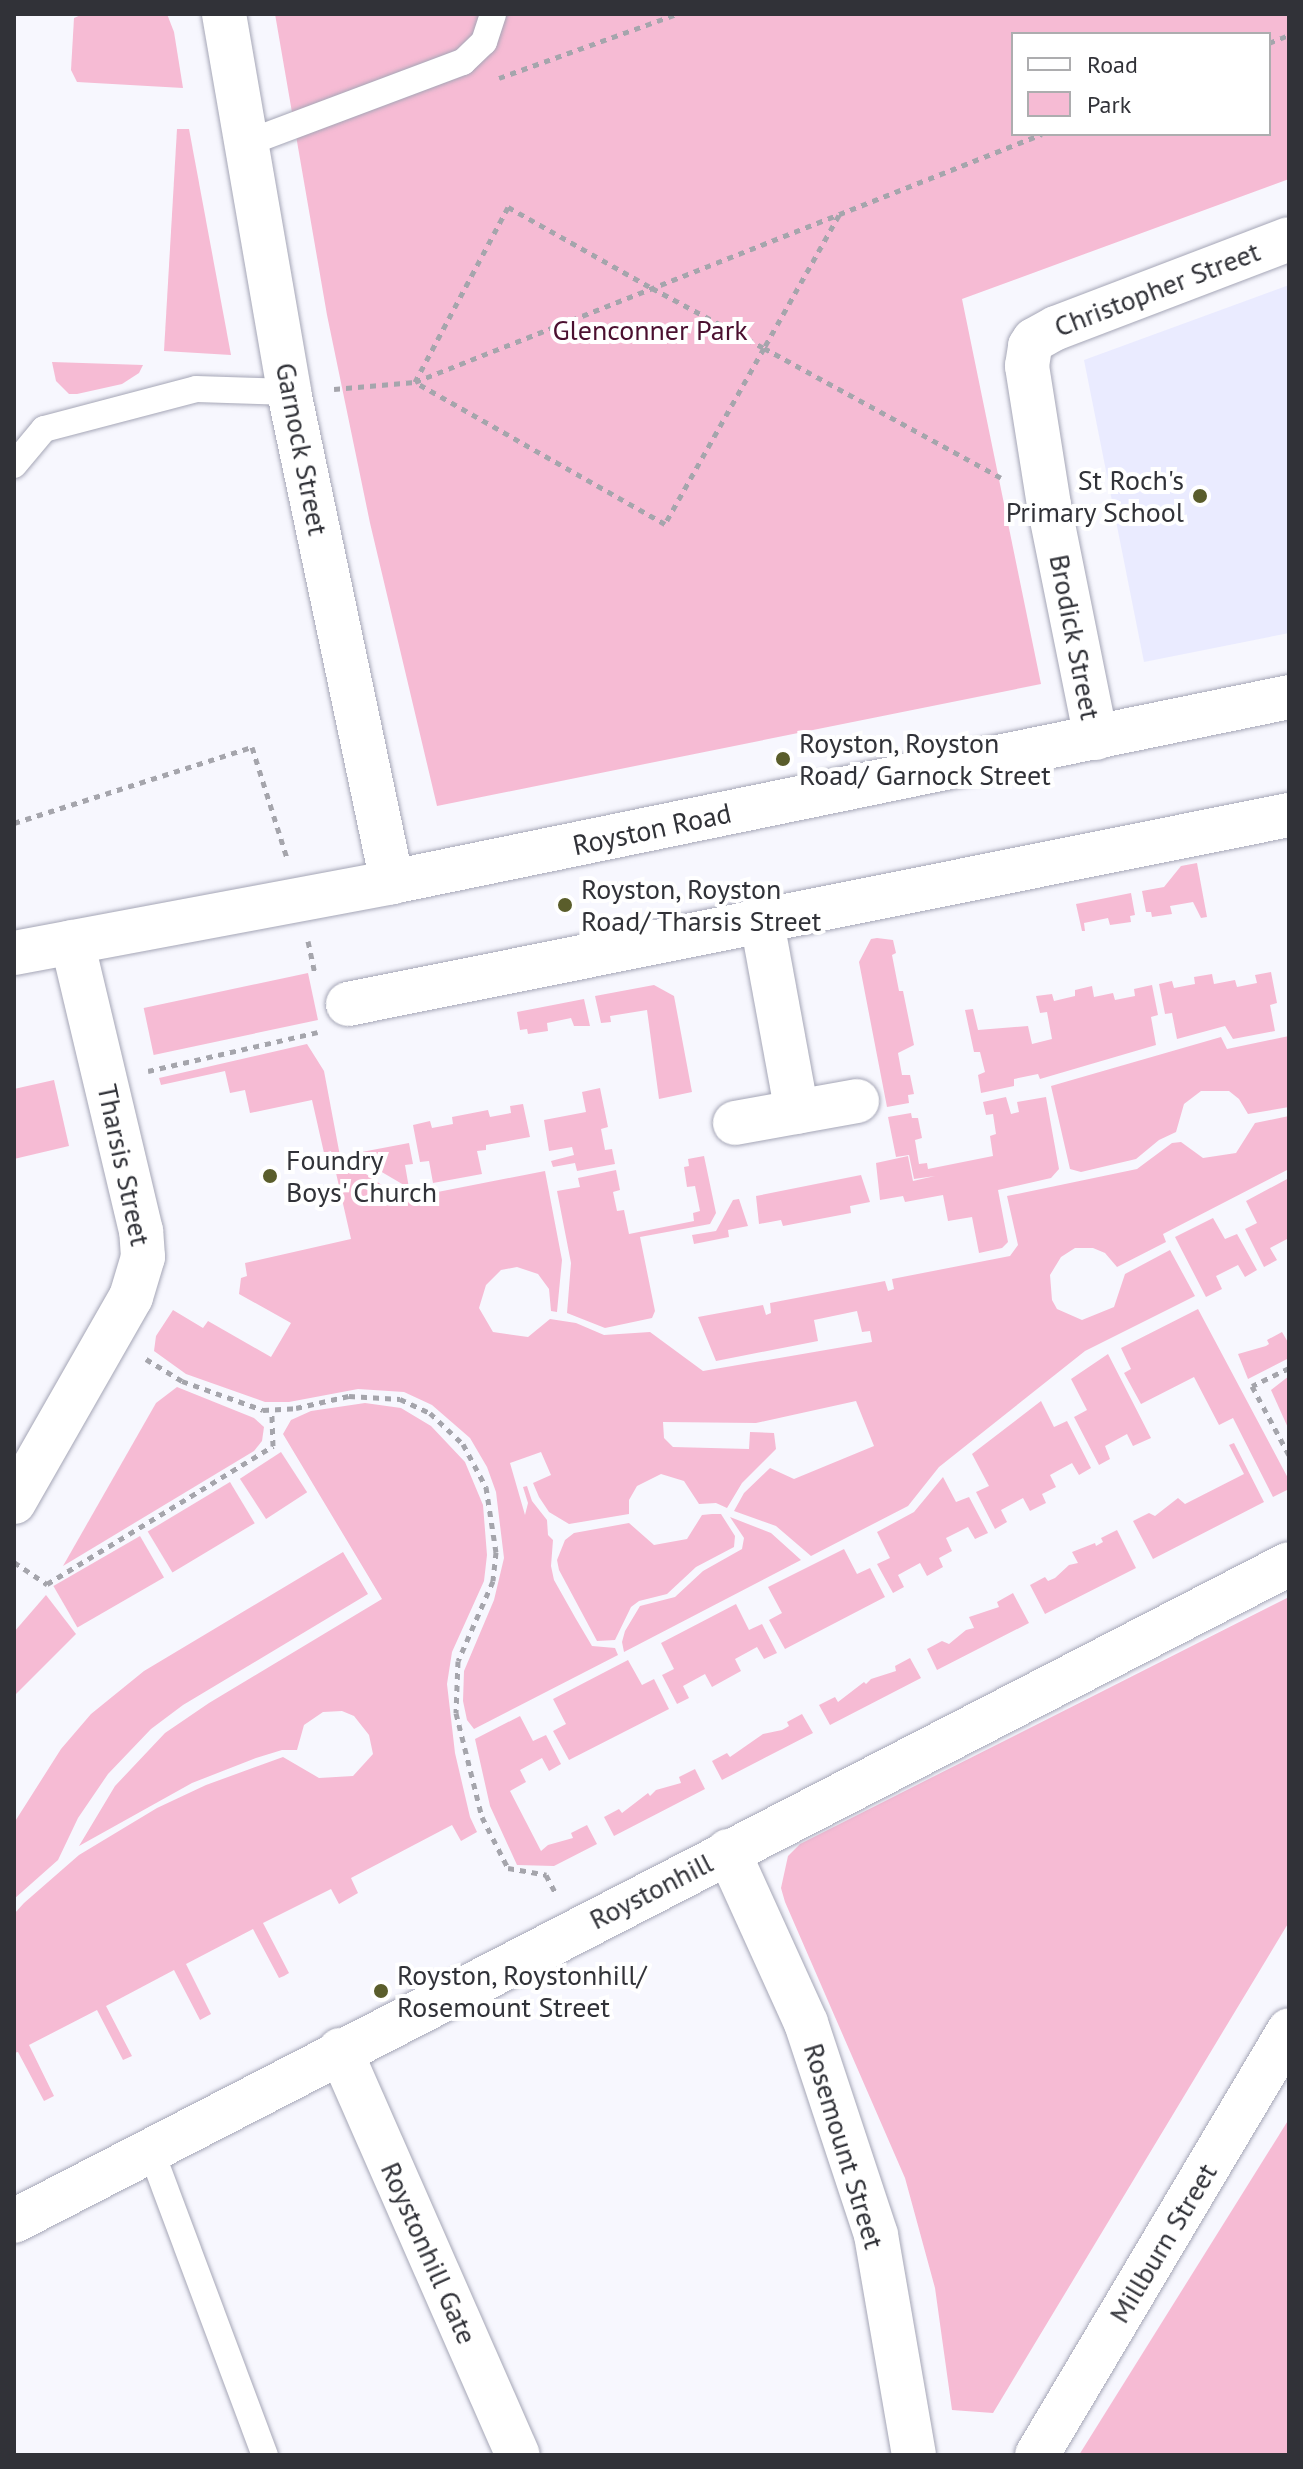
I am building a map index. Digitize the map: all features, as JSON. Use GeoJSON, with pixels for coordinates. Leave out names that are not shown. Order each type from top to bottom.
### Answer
{"type":"FeatureCollection","features":[{"type":"Feature","properties":{"kind":"street","name":"Garnock Street"},"geometry":{"type":"LineString","coordinates":[[224,14],[289,392],[392,882]]}},
{"type":"Feature","properties":{"kind":"street","name":"Christopher Street"},"geometry":{"type":"LineString","coordinates":[[1030,346],[1043,333],[1289,239]]}},
{"type":"Feature","properties":{"kind":"street","name":"Brodick Street"},"geometry":{"type":"LineString","coordinates":[[1030,346],[1027,366],[1049,505],[1096,738]]}},
{"type":"Feature","properties":{"kind":"street","name":"Royston Road"},"geometry":{"type":"LineString","coordinates":[[14,953],[300,901],[1289,697]]}},
{"type":"Feature","properties":{"kind":"street"},"geometry":{"type":"LineString","coordinates":[[332,992],[762,922],[1289,815]]}},
{"type":"Feature","properties":{"kind":"street"},"geometry":{"type":"LineString","coordinates":[[762,922],[797,1112]]}},
{"type":"Feature","properties":{"kind":"street","name":"Tharsis Street"},"geometry":{"type":"LineString","coordinates":[[14,1502],[137,1283],[144,1245],[72,942]]}},
{"type":"Feature","properties":{"kind":"street"},"geometry":{"type":"LineString","coordinates":[[735,1123],[857,1101]]}},
{"type":"Feature","properties":{"kind":"street","name":"Roystonhill"},"geometry":{"type":"LineString","coordinates":[[14,2221],[340,2050],[1289,1564]]}},
{"type":"Feature","properties":{"kind":"street","name":"Rosemount Street"},"geometry":{"type":"LineString","coordinates":[[728,1851],[806,2023],[876,2235],[914,2455]]}},
{"type":"Feature","properties":{"kind":"street","name":"Millburn Street"},"geometry":{"type":"LineString","coordinates":[[1037,2455],[1289,2030]]}},
{"type":"Feature","properties":{"kind":"street","name":"Roystonhill Gate"},"geometry":{"type":"LineString","coordinates":[[340,2050],[518,2455]]}},
{"type":"Feature","properties":{"kind":"lane"},"geometry":{"type":"LineString","coordinates":[[247,143],[446,71],[476,53],[489,31],[493,14]]}},
{"type":"Feature","properties":{"kind":"lane"},"geometry":{"type":"LineString","coordinates":[[14,465],[44,429],[196,389],[289,392]]}},
{"type":"Feature","properties":{"kind":"lane"},"geometry":{"type":"LineString","coordinates":[[150,2148],[265,2455]]}},
{"type":"Feature","properties":{"kind":"path"},"geometry":{"type":"LineString","coordinates":[[446,71],[454,94],[677,14]]}},
{"type":"Feature","properties":{"kind":"path"},"geometry":{"type":"LineString","coordinates":[[289,392],[415,382],[1037,136]]}},
{"type":"Feature","properties":{"kind":"path"},"geometry":{"type":"LineString","coordinates":[[415,382],[508,207],[1049,505]]}},
{"type":"Feature","properties":{"kind":"path"},"geometry":{"type":"LineString","coordinates":[[415,382],[665,524],[839,215]]}},
{"type":"Feature","properties":{"kind":"path"},"geometry":{"type":"LineString","coordinates":[[14,823],[252,747],[332,992],[352,1025],[107,1080]]}},
{"type":"Feature","properties":{"kind":"path"},"geometry":{"type":"LineString","coordinates":[[109,1335],[182,1381],[247,1406],[272,1411],[349,1396],[400,1399],[430,1413],[472,1456],[486,1487],[496,1552],[493,1581],[458,1661],[456,1713],[482,1817],[508,1868],[546,1875],[575,1930]]}},
{"type":"Feature","properties":{"kind":"path"},"geometry":{"type":"LineString","coordinates":[[1289,1368],[1252,1386],[1289,1455]]}},
{"type":"Feature","properties":{"kind":"path"},"geometry":{"type":"LineString","coordinates":[[14,1562],[47,1584],[273,1446],[272,1411]]}},
{"type":"Feature","properties":{"kind":"shaded area","name":"St Roch's Primary School"},"geometry":{"type":"Polygon","coordinates":[[[1289,285],[1289,633],[1144,662],[1084,360],[1289,285]]]}},
{"type":"Feature","properties":{"kind":"green space"},"geometry":{"type":"Polygon","coordinates":[[[83,14],[167,14],[174,32],[183,88],[77,82],[71,70],[74,18],[83,14]]]}},
{"type":"Feature","properties":{"kind":"green space","name":"Glenconner Park"},"geometry":{"type":"Polygon","coordinates":[[[275,14],[1289,14],[1289,179],[962,299],[1041,684],[437,806],[370,523],[327,315],[275,14]]]}},
{"type":"Feature","properties":{"kind":"green space"},"geometry":{"type":"Polygon","coordinates":[[[177,129],[189,129],[231,355],[164,351],[177,129]]]}},
{"type":"Feature","properties":{"kind":"green space"},"geometry":{"type":"Polygon","coordinates":[[[52,362],[143,365],[139,373],[122,384],[69,394],[56,381],[52,362]]]}},
{"type":"Feature","properties":{"kind":"green space"},"geometry":{"type":"Polygon","coordinates":[[[1197,863],[1207,917],[1201,918],[1193,902],[1170,906],[1172,914],[1152,917],[1151,912],[1146,912],[1142,891],[1164,887],[1181,866],[1197,863]]]}},
{"type":"Feature","properties":{"kind":"green space"},"geometry":{"type":"Polygon","coordinates":[[[1131,893],[1135,915],[1130,916],[1131,922],[1110,925],[1108,918],[1084,923],[1085,931],[1082,931],[1076,904],[1131,893]]]}},
{"type":"Feature","properties":{"kind":"green space"},"geometry":{"type":"Polygon","coordinates":[[[871,939],[893,940],[896,953],[892,955],[899,991],[903,991],[914,1045],[898,1053],[902,1075],[910,1075],[914,1094],[908,1095],[909,1103],[887,1107],[859,962],[871,939]]]}},
{"type":"Feature","properties":{"kind":"green space"},"geometry":{"type":"Polygon","coordinates":[[[1271,972],[1277,1003],[1270,1005],[1275,1031],[1233,1039],[1225,1026],[1177,1039],[1172,1013],[1165,1014],[1159,984],[1172,981],[1174,988],[1195,984],[1194,977],[1212,974],[1214,984],[1235,980],[1237,987],[1257,983],[1255,975],[1271,972]]]}},
{"type":"Feature","properties":{"kind":"green space"},"geometry":{"type":"Polygon","coordinates":[[[308,973],[318,1020],[154,1055],[144,1008],[308,973]]]}},
{"type":"Feature","properties":{"kind":"green space"},"geometry":{"type":"Polygon","coordinates":[[[654,985],[674,996],[692,1092],[659,1099],[647,1010],[610,1016],[611,1022],[601,1023],[595,996],[654,985]]]}},
{"type":"Feature","properties":{"kind":"green space"},"geometry":{"type":"Polygon","coordinates":[[[1152,985],[1158,1015],[1151,1017],[1156,1045],[1040,1079],[1038,1074],[1014,1079],[1014,1086],[981,1093],[978,1075],[985,1072],[980,1052],[974,1052],[965,1010],[973,1009],[978,1030],[1028,1026],[1032,1044],[1052,1039],[1047,1012],[1040,1013],[1036,996],[1052,994],[1054,1001],[1075,996],[1075,990],[1092,986],[1094,997],[1113,993],[1115,1000],[1135,996],[1134,989],[1152,985]]]}},
{"type":"Feature","properties":{"kind":"green space"},"geometry":{"type":"Polygon","coordinates":[[[584,999],[590,1026],[574,1026],[571,1018],[547,1023],[548,1031],[528,1034],[527,1029],[520,1030],[517,1012],[584,999]]]}},
{"type":"Feature","properties":{"kind":"green space"},"geometry":{"type":"Polygon","coordinates":[[[1289,1036],[1289,1107],[1248,1114],[1239,1099],[1229,1091],[1201,1091],[1184,1104],[1176,1132],[1159,1140],[1136,1159],[1081,1172],[1070,1169],[1051,1086],[1221,1037],[1227,1049],[1289,1036]]]}},
{"type":"Feature","properties":{"kind":"green space"},"geometry":{"type":"Polygon","coordinates":[[[307,1044],[324,1071],[340,1156],[402,1199],[545,1171],[562,1260],[557,1312],[551,1311],[549,1289],[538,1274],[517,1267],[501,1270],[486,1285],[479,1308],[493,1332],[528,1337],[550,1319],[576,1323],[604,1335],[650,1332],[703,1371],[872,1342],[870,1331],[862,1332],[857,1311],[814,1320],[818,1341],[716,1361],[698,1317],[763,1305],[766,1315],[771,1313],[770,1303],[885,1281],[888,1291],[894,1289],[892,1279],[1010,1256],[1018,1245],[1007,1196],[1137,1169],[1172,1143],[1181,1142],[1203,1158],[1236,1153],[1255,1123],[1289,1116],[1289,1169],[1163,1234],[1166,1242],[1117,1267],[1105,1253],[1093,1248],[1075,1248],[1061,1257],[1050,1275],[1052,1300],[1057,1309],[1082,1320],[1114,1307],[1125,1274],[1170,1250],[1195,1296],[1085,1351],[939,1467],[908,1506],[811,1556],[776,1526],[734,1511],[744,1493],[770,1468],[794,1479],[874,1446],[856,1401],[756,1423],[663,1422],[664,1438],[673,1447],[749,1449],[750,1432],[774,1433],[776,1449],[742,1483],[727,1508],[716,1503],[699,1504],[684,1481],[661,1474],[637,1486],[629,1500],[629,1514],[569,1524],[549,1512],[533,1483],[551,1475],[541,1452],[510,1463],[525,1515],[528,1503],[523,1487],[527,1486],[532,1501],[547,1520],[548,1535],[553,1540],[551,1566],[554,1580],[592,1646],[615,1648],[618,1655],[474,1729],[467,1720],[463,1701],[464,1671],[494,1600],[504,1558],[496,1492],[487,1467],[470,1438],[432,1405],[404,1392],[358,1389],[289,1402],[265,1402],[186,1374],[154,1351],[156,1336],[173,1310],[203,1328],[208,1321],[271,1357],[291,1323],[239,1294],[241,1278],[247,1276],[245,1263],[351,1239],[331,1151],[324,1153],[312,1100],[250,1113],[245,1090],[230,1093],[225,1071],[161,1085],[159,1078],[307,1044]]]}},
{"type":"Feature","properties":{"kind":"green space"},"geometry":{"type":"Polygon","coordinates":[[[54,1080],[69,1146],[14,1159],[14,1089],[54,1080]]]}},
{"type":"Feature","properties":{"kind":"green space"},"geometry":{"type":"Polygon","coordinates":[[[600,1088],[608,1127],[601,1129],[605,1150],[612,1149],[615,1164],[577,1171],[575,1163],[553,1167],[551,1161],[574,1155],[572,1147],[549,1151],[544,1120],[586,1112],[582,1092],[600,1088]]]}},
{"type":"Feature","properties":{"kind":"green space"},"geometry":{"type":"Polygon","coordinates":[[[1006,1097],[1011,1114],[1019,1112],[1017,1102],[1046,1097],[1059,1169],[1051,1178],[998,1190],[1008,1242],[1002,1248],[979,1253],[972,1217],[948,1221],[943,1195],[905,1202],[903,1196],[880,1200],[876,1163],[908,1156],[913,1181],[935,1176],[914,1179],[909,1155],[896,1157],[888,1117],[911,1113],[912,1118],[918,1118],[922,1138],[915,1140],[919,1164],[927,1163],[928,1169],[993,1156],[990,1136],[996,1134],[993,1114],[986,1115],[983,1102],[1006,1097]]]}},
{"type":"Feature","properties":{"kind":"green space"},"geometry":{"type":"Polygon","coordinates":[[[523,1104],[530,1137],[486,1145],[486,1150],[477,1151],[482,1174],[433,1183],[429,1161],[420,1162],[413,1125],[430,1121],[432,1128],[453,1124],[452,1117],[488,1110],[490,1117],[511,1113],[510,1106],[523,1104]]]}},
{"type":"Feature","properties":{"kind":"green space"},"geometry":{"type":"Polygon","coordinates":[[[409,1143],[413,1164],[405,1165],[409,1188],[351,1154],[409,1143]]]}},
{"type":"Feature","properties":{"kind":"green space"},"geometry":{"type":"Polygon","coordinates":[[[704,1156],[716,1213],[710,1224],[640,1237],[655,1311],[652,1318],[605,1328],[567,1313],[571,1263],[557,1191],[580,1187],[578,1178],[616,1170],[620,1190],[613,1192],[617,1211],[624,1210],[629,1234],[694,1221],[693,1213],[700,1211],[695,1186],[687,1187],[684,1167],[689,1166],[688,1159],[704,1156]]]}},
{"type":"Feature","properties":{"kind":"green space"},"geometry":{"type":"Polygon","coordinates":[[[861,1175],[870,1202],[850,1206],[851,1213],[783,1226],[781,1220],[759,1224],[756,1196],[861,1175]]]}},
{"type":"Feature","properties":{"kind":"green space"},"geometry":{"type":"Polygon","coordinates":[[[1289,1178],[1289,1238],[1270,1248],[1277,1260],[1264,1267],[1245,1229],[1257,1223],[1246,1201],[1289,1178]]]}},
{"type":"Feature","properties":{"kind":"green space"},"geometry":{"type":"Polygon","coordinates":[[[739,1199],[748,1226],[728,1230],[729,1237],[694,1244],[692,1235],[716,1231],[733,1200],[739,1199]]]}},
{"type":"Feature","properties":{"kind":"green space"},"geometry":{"type":"Polygon","coordinates":[[[1213,1218],[1225,1239],[1237,1234],[1257,1270],[1245,1277],[1238,1265],[1216,1276],[1222,1289],[1206,1297],[1175,1237],[1213,1218]]]}},
{"type":"Feature","properties":{"kind":"green space"},"geometry":{"type":"Polygon","coordinates":[[[1198,1309],[1289,1480],[1289,1489],[1273,1497],[1233,1418],[1219,1425],[1194,1377],[1141,1404],[1124,1373],[1131,1369],[1121,1348],[1198,1309]]]}},
{"type":"Feature","properties":{"kind":"green space"},"geometry":{"type":"Polygon","coordinates":[[[1282,1332],[1289,1344],[1289,1358],[1248,1379],[1238,1354],[1266,1346],[1269,1344],[1267,1340],[1282,1332]]]}},
{"type":"Feature","properties":{"kind":"green space"},"geometry":{"type":"Polygon","coordinates":[[[1108,1354],[1151,1438],[1133,1446],[1127,1434],[1105,1446],[1110,1459],[1099,1465],[1074,1417],[1087,1410],[1071,1379],[1108,1354]]]}},
{"type":"Feature","properties":{"kind":"green space"},"geometry":{"type":"Polygon","coordinates":[[[1289,1376],[1289,1430],[1271,1390],[1289,1376]]]}},
{"type":"Feature","properties":{"kind":"green space"},"geometry":{"type":"Polygon","coordinates":[[[177,1387],[254,1418],[264,1427],[262,1441],[254,1451],[63,1566],[156,1403],[177,1387]]]}},
{"type":"Feature","properties":{"kind":"green space"},"geometry":{"type":"Polygon","coordinates":[[[1041,1401],[1054,1427],[1067,1421],[1091,1468],[1079,1475],[1072,1463],[1050,1475],[1056,1487],[1042,1494],[1046,1503],[1030,1511],[1023,1498],[1001,1510],[1007,1522],[995,1529],[976,1492],[989,1486],[972,1454],[1041,1401]]]}},
{"type":"Feature","properties":{"kind":"green space"},"geometry":{"type":"Polygon","coordinates":[[[365,1403],[401,1408],[431,1426],[465,1462],[483,1505],[487,1555],[484,1581],[452,1652],[447,1684],[455,1753],[470,1817],[477,1832],[461,1841],[452,1825],[351,1878],[358,1893],[339,1904],[331,1889],[263,1923],[289,1973],[284,1976],[279,1978],[253,1929],[186,1964],[211,2014],[200,2020],[174,1970],[106,2006],[132,2056],[123,2060],[97,2010],[29,2045],[54,2096],[44,2101],[18,2052],[14,2053],[14,1914],[24,1903],[79,1855],[157,1808],[206,1785],[283,1757],[319,1778],[353,1776],[373,1754],[369,1735],[354,1716],[342,1711],[323,1712],[304,1725],[297,1750],[282,1750],[256,1758],[192,1783],[79,1846],[115,1786],[165,1733],[209,1703],[382,1599],[283,1434],[291,1420],[311,1411],[365,1403]]]}},
{"type":"Feature","properties":{"kind":"green space"},"geometry":{"type":"Polygon","coordinates":[[[1234,1443],[1264,1502],[1153,1559],[1133,1521],[1149,1513],[1155,1516],[1178,1498],[1185,1504],[1244,1474],[1229,1445],[1234,1443]]]}},
{"type":"Feature","properties":{"kind":"green space"},"geometry":{"type":"Polygon","coordinates":[[[281,1452],[307,1492],[266,1519],[240,1479],[281,1452]]]}},
{"type":"Feature","properties":{"kind":"green space"},"geometry":{"type":"Polygon","coordinates":[[[943,1477],[956,1502],[969,1497],[988,1533],[975,1539],[968,1527],[946,1538],[952,1551],[939,1558],[943,1567],[927,1576],[920,1563],[898,1575],[904,1587],[893,1593],[877,1564],[890,1558],[877,1532],[914,1512],[943,1477]]]}},
{"type":"Feature","properties":{"kind":"green space"},"geometry":{"type":"Polygon","coordinates":[[[230,1482],[255,1523],[172,1573],[148,1531],[230,1482]]]}},
{"type":"Feature","properties":{"kind":"green space"},"geometry":{"type":"Polygon","coordinates":[[[721,1514],[735,1536],[734,1547],[696,1567],[667,1594],[639,1601],[631,1607],[615,1640],[597,1641],[559,1570],[557,1560],[565,1540],[574,1533],[629,1523],[654,1545],[687,1539],[702,1515],[721,1514]]]}},
{"type":"Feature","properties":{"kind":"green space"},"geometry":{"type":"Polygon","coordinates":[[[730,1517],[771,1533],[801,1560],[624,1652],[622,1642],[625,1631],[640,1606],[675,1597],[703,1571],[742,1549],[744,1538],[730,1517]]]}},
{"type":"Feature","properties":{"kind":"green space"},"geometry":{"type":"Polygon","coordinates":[[[1117,1530],[1136,1568],[1045,1614],[1030,1585],[1045,1577],[1048,1581],[1055,1578],[1069,1565],[1078,1563],[1072,1552],[1095,1543],[1096,1546],[1103,1542],[1101,1538],[1117,1530]]]}},
{"type":"Feature","properties":{"kind":"green space"},"geometry":{"type":"Polygon","coordinates":[[[140,1536],[164,1578],[77,1628],[53,1586],[140,1536]]]}},
{"type":"Feature","properties":{"kind":"green space"},"geometry":{"type":"Polygon","coordinates":[[[844,1549],[857,1574],[870,1568],[885,1597],[785,1649],[769,1620],[782,1613],[768,1587],[844,1549]]]}},
{"type":"Feature","properties":{"kind":"green space"},"geometry":{"type":"Polygon","coordinates":[[[343,1552],[368,1594],[183,1705],[151,1729],[108,1774],[78,1818],[58,1860],[14,1899],[14,1823],[61,1749],[91,1714],[144,1671],[343,1552]]]}},
{"type":"Feature","properties":{"kind":"green space"},"geometry":{"type":"Polygon","coordinates":[[[1013,1593],[1029,1623],[937,1670],[927,1649],[942,1641],[949,1644],[966,1630],[974,1628],[969,1617],[999,1607],[997,1602],[1013,1593]]]}},
{"type":"Feature","properties":{"kind":"green space"},"geometry":{"type":"Polygon","coordinates":[[[46,1595],[76,1634],[14,1696],[14,1632],[46,1595]]]}},
{"type":"Feature","properties":{"kind":"green space"},"geometry":{"type":"Polygon","coordinates":[[[1289,1597],[1289,1922],[993,2413],[952,2410],[935,2288],[905,2178],[785,1902],[781,1888],[788,1856],[800,1844],[1289,1597]]]}},
{"type":"Feature","properties":{"kind":"green space"},"geometry":{"type":"Polygon","coordinates":[[[736,1604],[749,1630],[762,1624],[777,1653],[764,1659],[757,1647],[735,1659],[741,1671],[712,1687],[705,1674],[683,1686],[689,1698],[677,1704],[662,1675],[674,1669],[661,1643],[736,1604]]]}},
{"type":"Feature","properties":{"kind":"green space"},"geometry":{"type":"Polygon","coordinates":[[[910,1658],[921,1678],[830,1725],[819,1705],[835,1697],[838,1702],[864,1682],[866,1684],[871,1679],[896,1671],[895,1666],[910,1658]]]}},
{"type":"Feature","properties":{"kind":"green space"},"geometry":{"type":"Polygon","coordinates":[[[628,1660],[642,1685],[654,1679],[669,1709],[569,1760],[553,1731],[566,1724],[553,1699],[628,1660]]]}},
{"type":"Feature","properties":{"kind":"green space"},"geometry":{"type":"Polygon","coordinates":[[[802,1714],[813,1733],[722,1780],[712,1761],[727,1753],[730,1757],[763,1734],[782,1730],[789,1726],[787,1722],[802,1714]]]}},
{"type":"Feature","properties":{"kind":"green space"},"geometry":{"type":"Polygon","coordinates":[[[520,1716],[533,1741],[546,1735],[561,1764],[549,1771],[542,1758],[520,1770],[526,1782],[510,1791],[541,1851],[548,1845],[573,1838],[571,1833],[587,1825],[597,1844],[554,1866],[517,1865],[490,1806],[475,1739],[520,1716]]]}},
{"type":"Feature","properties":{"kind":"green space"},"geometry":{"type":"Polygon","coordinates":[[[695,1769],[705,1789],[614,1836],[604,1817],[619,1809],[622,1813],[648,1793],[650,1796],[656,1790],[681,1783],[679,1777],[695,1769]]]}},
{"type":"Feature","properties":{"kind":"green space"},"geometry":{"type":"Polygon","coordinates":[[[1289,2119],[1289,2455],[1079,2455],[1289,2119]]]}},
{"type":"Feature","properties":{"kind":"place","name":"St Roch's Primary School"},"geometry":{"type":"Point","coordinates":[1200,496]}},
{"type":"Feature","properties":{"kind":"place","name":"Royston, Royston Road/ Garnock Street"},"geometry":{"type":"Point","coordinates":[783,759]}},
{"type":"Feature","properties":{"kind":"place","name":"Royston, Royston Road/ Tharsis Street"},"geometry":{"type":"Point","coordinates":[565,905]}},
{"type":"Feature","properties":{"kind":"place","name":"Foundry Boys' Church"},"geometry":{"type":"Point","coordinates":[270,1176]}},
{"type":"Feature","properties":{"kind":"place","name":"Royston, Roystonhill/ Rosemount Street"},"geometry":{"type":"Point","coordinates":[381,1991]}}]}
